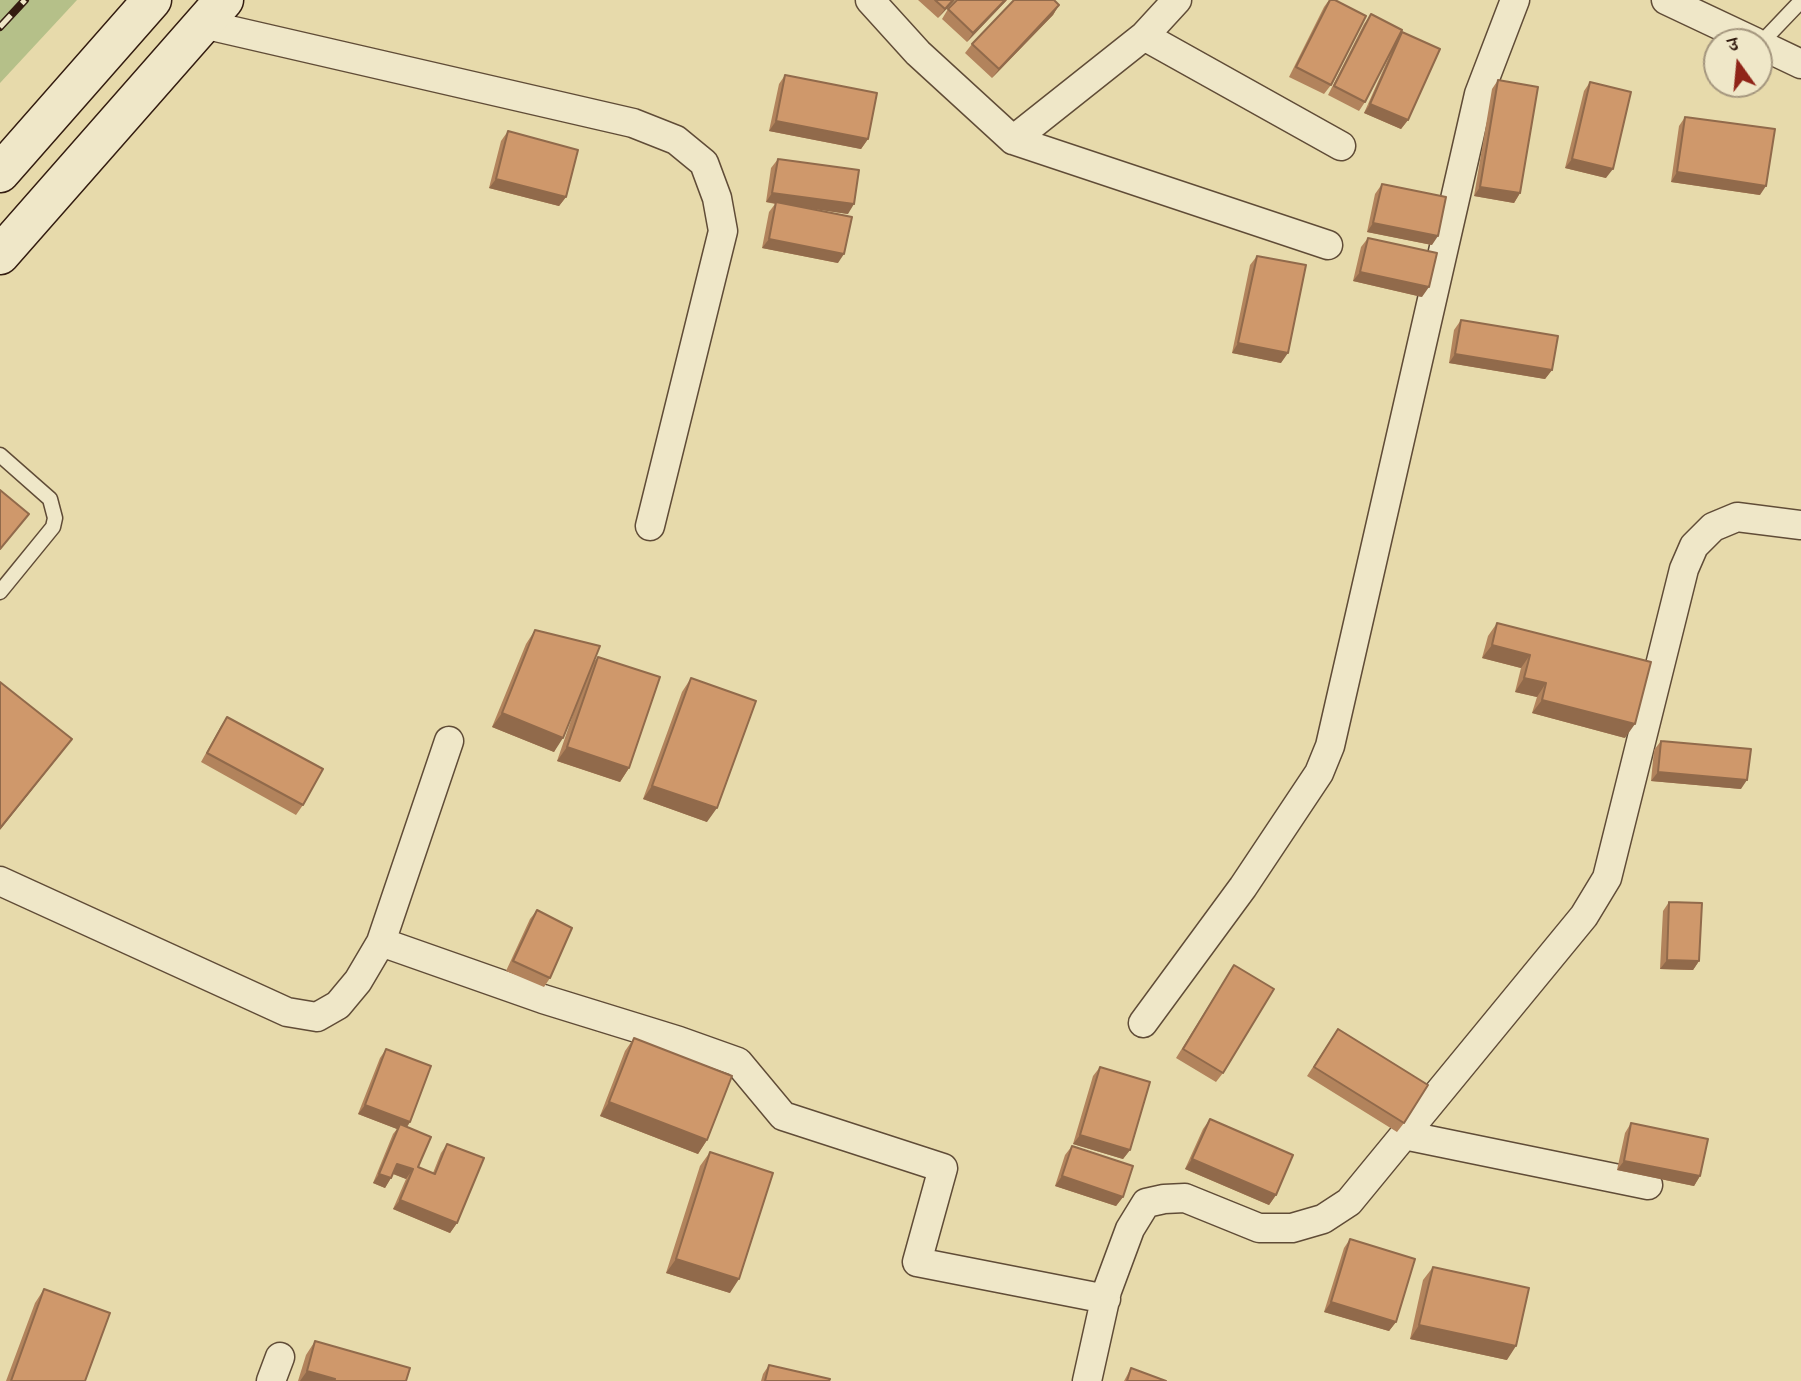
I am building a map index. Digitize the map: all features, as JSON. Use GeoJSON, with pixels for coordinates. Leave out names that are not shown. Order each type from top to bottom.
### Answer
{"type":"FeatureCollection","features":[{"type":"Feature","properties":{"kind":"main road"},"geometry":{"type":"LineString","coordinates":[[0,173],[152,0]]}},
{"type":"Feature","properties":{"kind":"main road"},"geometry":{"type":"LineString","coordinates":[[0,256],[213,12]]}},
{"type":"Feature","properties":{"kind":"street"},"geometry":{"type":"LineString","coordinates":[[870,0],[918,52],[1013,141],[1328,245]]}},
{"type":"Feature","properties":{"kind":"street"},"geometry":{"type":"LineString","coordinates":[[1013,141],[1144,36],[1177,0]]}},
{"type":"Feature","properties":{"kind":"street"},"geometry":{"type":"LineString","coordinates":[[1143,1023],[1250,876],[1319,773],[1330,747],[1479,94],[1515,0]]}},
{"type":"Feature","properties":{"kind":"street"},"geometry":{"type":"LineString","coordinates":[[1666,0],[1726,28]]}},
{"type":"Feature","properties":{"kind":"street"},"geometry":{"type":"LineString","coordinates":[[213,12],[633,123],[676,140],[704,163],[717,198],[723,231],[650,526]]}},
{"type":"Feature","properties":{"kind":"street"},"geometry":{"type":"LineString","coordinates":[[1144,36],[1340,146]]}},
{"type":"Feature","properties":{"kind":"street"},"geometry":{"type":"LineString","coordinates":[[1773,50],[1801,64]]}},
{"type":"Feature","properties":{"kind":"street"},"geometry":{"type":"LineString","coordinates":[[1087,1381],[1106,1299],[1130,1229],[1146,1203],[1185,1198],[1259,1228],[1292,1228],[1323,1219],[1349,1202],[1584,916],[1606,878],[1684,569],[1694,546],[1713,527],[1737,517],[1801,525]]}},
{"type":"Feature","properties":{"kind":"street"},"geometry":{"type":"LineString","coordinates":[[0,881],[286,1012],[317,1017],[338,1005],[358,981],[381,942],[449,741]]}},
{"type":"Feature","properties":{"kind":"street"},"geometry":{"type":"LineString","coordinates":[[381,942],[543,999],[738,1062],[783,1116],[943,1168],[917,1262],[1106,1299]]}},
{"type":"Feature","properties":{"kind":"street"},"geometry":{"type":"LineString","coordinates":[[1404,1135],[1648,1185]]}},
{"type":"Feature","properties":{"kind":"lane"},"geometry":{"type":"LineString","coordinates":[[1773,28],[1801,1]]}},
{"type":"Feature","properties":{"kind":"lane"},"geometry":{"type":"LineString","coordinates":[[0,455],[50,499],[55,518],[53,527],[0,592]]}},
{"type":"Feature","properties":{"kind":"green space"},"geometry":{"type":"Polygon","coordinates":[[[0,0],[77,0],[0,83],[0,0]]]}},
{"type":"Feature","properties":{"kind":"building"},"geometry":{"type":"Polygon","coordinates":[[[935,0],[953,0],[945,9],[935,0]]]}},
{"type":"Feature","properties":{"kind":"building"},"geometry":{"type":"Polygon","coordinates":[[[957,0],[1005,0],[973,33],[948,9],[957,0]]]}},
{"type":"Feature","properties":{"kind":"building"},"geometry":{"type":"Polygon","coordinates":[[[1014,0],[1054,0],[1059,5],[999,69],[972,44],[1014,0]]]}},
{"type":"Feature","properties":{"kind":"building"},"geometry":{"type":"Polygon","coordinates":[[[1330,0],[1366,16],[1331,85],[1296,67],[1330,0]]]}},
{"type":"Feature","properties":{"kind":"building"},"geometry":{"type":"Polygon","coordinates":[[[1371,14],[1402,30],[1365,102],[1334,86],[1371,14]]]}},
{"type":"Feature","properties":{"kind":"building"},"geometry":{"type":"Polygon","coordinates":[[[1402,32],[1440,49],[1408,120],[1370,104],[1402,32]]]}},
{"type":"Feature","properties":{"kind":"building"},"geometry":{"type":"Polygon","coordinates":[[[785,75],[877,93],[868,139],[776,121],[785,75]]]}},
{"type":"Feature","properties":{"kind":"building"},"geometry":{"type":"Polygon","coordinates":[[[1498,80],[1538,87],[1520,193],[1480,187],[1498,80]]]}},
{"type":"Feature","properties":{"kind":"building"},"geometry":{"type":"Polygon","coordinates":[[[1590,82],[1631,92],[1613,169],[1572,159],[1590,82]]]}},
{"type":"Feature","properties":{"kind":"building"},"geometry":{"type":"Polygon","coordinates":[[[1685,117],[1775,129],[1766,186],[1677,172],[1685,117]]]}},
{"type":"Feature","properties":{"kind":"building"},"geometry":{"type":"Polygon","coordinates":[[[508,131],[578,150],[566,197],[496,179],[508,131]]]}},
{"type":"Feature","properties":{"kind":"building"},"geometry":{"type":"Polygon","coordinates":[[[778,159],[859,170],[854,204],[772,193],[778,159]]]}},
{"type":"Feature","properties":{"kind":"building"},"geometry":{"type":"Polygon","coordinates":[[[1382,184],[1446,197],[1438,236],[1373,223],[1382,184]]]}},
{"type":"Feature","properties":{"kind":"building"},"geometry":{"type":"Polygon","coordinates":[[[776,202],[852,217],[844,254],[769,239],[776,202]]]}},
{"type":"Feature","properties":{"kind":"building"},"geometry":{"type":"Polygon","coordinates":[[[1368,238],[1437,253],[1429,287],[1360,272],[1368,238]]]}},
{"type":"Feature","properties":{"kind":"building"},"geometry":{"type":"Polygon","coordinates":[[[1257,256],[1306,265],[1288,353],[1238,343],[1257,256]]]}},
{"type":"Feature","properties":{"kind":"building"},"geometry":{"type":"Polygon","coordinates":[[[1461,320],[1558,336],[1552,370],[1455,354],[1461,320]]]}},
{"type":"Feature","properties":{"kind":"building"},"geometry":{"type":"Polygon","coordinates":[[[0,490],[29,514],[0,549],[0,490]]]}},
{"type":"Feature","properties":{"kind":"building"},"geometry":{"type":"Polygon","coordinates":[[[1497,623],[1651,662],[1635,724],[1542,700],[1546,683],[1524,678],[1530,655],[1492,645],[1497,623]]]}},
{"type":"Feature","properties":{"kind":"building"},"geometry":{"type":"Polygon","coordinates":[[[535,630],[600,646],[563,738],[502,713],[535,630]]]}},
{"type":"Feature","properties":{"kind":"building"},"geometry":{"type":"Polygon","coordinates":[[[598,657],[660,677],[629,768],[567,747],[598,657]]]}},
{"type":"Feature","properties":{"kind":"building"},"geometry":{"type":"Polygon","coordinates":[[[691,678],[756,701],[717,808],[652,786],[691,678]]]}},
{"type":"Feature","properties":{"kind":"building"},"geometry":{"type":"Polygon","coordinates":[[[0,682],[72,739],[0,828],[0,682]]]}},
{"type":"Feature","properties":{"kind":"building"},"geometry":{"type":"Polygon","coordinates":[[[227,717],[323,769],[303,805],[207,753],[227,717]]]}},
{"type":"Feature","properties":{"kind":"building"},"geometry":{"type":"Polygon","coordinates":[[[1661,741],[1751,749],[1747,780],[1658,772],[1661,741]]]}},
{"type":"Feature","properties":{"kind":"building"},"geometry":{"type":"Polygon","coordinates":[[[1669,902],[1702,903],[1699,961],[1667,960],[1669,902]]]}},
{"type":"Feature","properties":{"kind":"building"},"geometry":{"type":"Polygon","coordinates":[[[537,910],[572,928],[550,978],[513,961],[537,910]]]}},
{"type":"Feature","properties":{"kind":"building"},"geometry":{"type":"Polygon","coordinates":[[[1234,965],[1274,989],[1223,1073],[1183,1049],[1234,965]]]}},
{"type":"Feature","properties":{"kind":"building"},"geometry":{"type":"Polygon","coordinates":[[[1338,1029],[1428,1085],[1404,1123],[1314,1067],[1338,1029]]]}},
{"type":"Feature","properties":{"kind":"building"},"geometry":{"type":"Polygon","coordinates":[[[634,1038],[732,1076],[707,1140],[609,1102],[634,1038]]]}},
{"type":"Feature","properties":{"kind":"building"},"geometry":{"type":"Polygon","coordinates":[[[386,1049],[431,1066],[410,1122],[365,1105],[386,1049]]]}},
{"type":"Feature","properties":{"kind":"building"},"geometry":{"type":"Polygon","coordinates":[[[1100,1067],[1150,1082],[1130,1150],[1080,1135],[1100,1067]]]}},
{"type":"Feature","properties":{"kind":"building"},"geometry":{"type":"Polygon","coordinates":[[[1210,1119],[1293,1155],[1276,1195],[1192,1159],[1210,1119]]]}},
{"type":"Feature","properties":{"kind":"building"},"geometry":{"type":"Polygon","coordinates":[[[1631,1123],[1708,1139],[1700,1176],[1624,1161],[1631,1123]]]}},
{"type":"Feature","properties":{"kind":"building"},"geometry":{"type":"Polygon","coordinates":[[[400,1124],[431,1137],[418,1167],[435,1174],[447,1144],[484,1158],[457,1223],[400,1200],[413,1169],[397,1164],[391,1178],[379,1174],[400,1124]]]}},
{"type":"Feature","properties":{"kind":"building"},"geometry":{"type":"Polygon","coordinates":[[[1072,1146],[1133,1166],[1123,1197],[1062,1176],[1072,1146]]]}},
{"type":"Feature","properties":{"kind":"building"},"geometry":{"type":"Polygon","coordinates":[[[710,1152],[773,1173],[739,1279],[676,1259],[710,1152]]]}},
{"type":"Feature","properties":{"kind":"building"},"geometry":{"type":"Polygon","coordinates":[[[1350,1239],[1415,1259],[1396,1322],[1331,1302],[1350,1239]]]}},
{"type":"Feature","properties":{"kind":"building"},"geometry":{"type":"Polygon","coordinates":[[[1433,1267],[1529,1288],[1516,1346],[1419,1325],[1433,1267]]]}},
{"type":"Feature","properties":{"kind":"building"},"geometry":{"type":"Polygon","coordinates":[[[44,1289],[110,1313],[85,1381],[11,1381],[44,1289]]]}},
{"type":"Feature","properties":{"kind":"building"},"geometry":{"type":"Polygon","coordinates":[[[315,1341],[410,1368],[406,1381],[334,1381],[335,1379],[307,1371],[315,1341]]]}},
{"type":"Feature","properties":{"kind":"building"},"geometry":{"type":"Polygon","coordinates":[[[769,1365],[830,1379],[765,1381],[769,1365]]]}},
{"type":"Feature","properties":{"kind":"building"},"geometry":{"type":"Polygon","coordinates":[[[1131,1368],[1166,1381],[1127,1381],[1131,1368]]]}},
{"type":"Feature","properties":{"kind":"railway"},"geometry":{"type":"LineString","coordinates":[[0,27],[25,0]]}}]}
